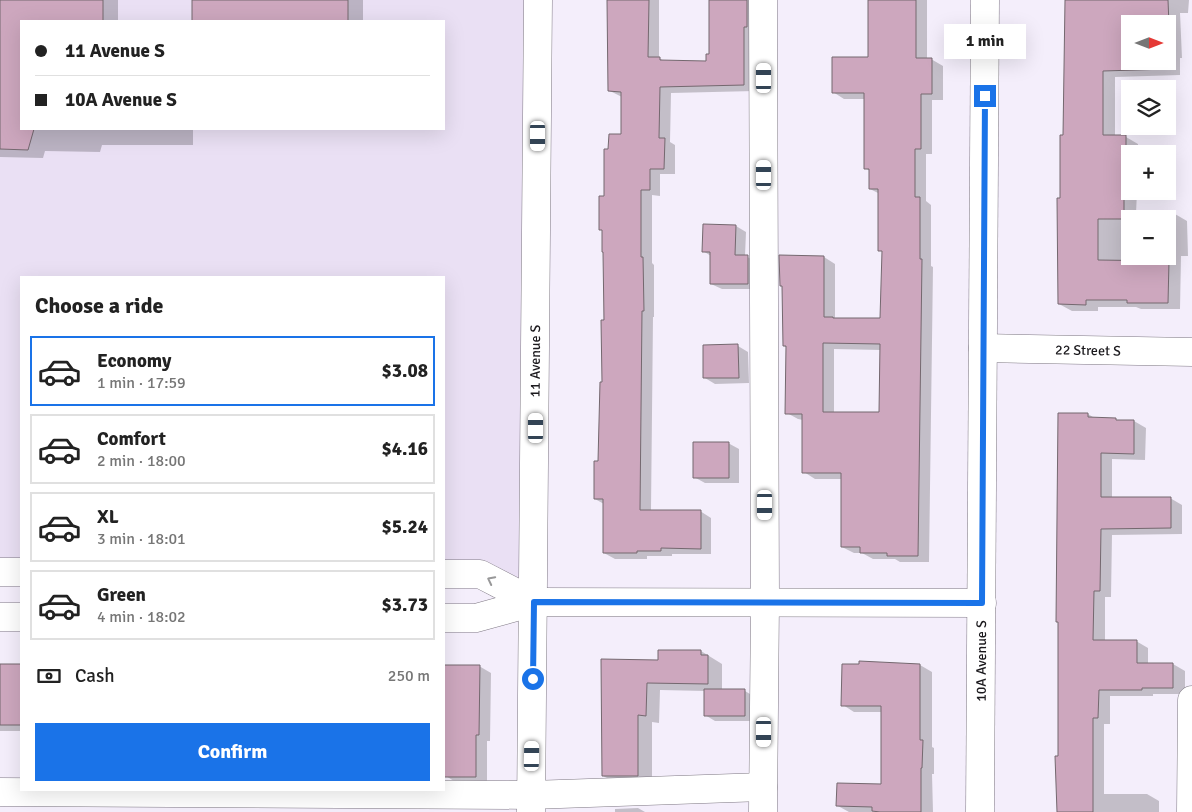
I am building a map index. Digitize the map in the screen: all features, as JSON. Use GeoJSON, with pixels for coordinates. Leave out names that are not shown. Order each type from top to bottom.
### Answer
{"type":"FeatureCollection","features":[{"type":"Feature","properties":{"kind":"street","name":"11 Avenue S"},"geometry":{"type":"LineString","coordinates":[[531,803],[538,0]]}},
{"type":"Feature","properties":{"kind":"street"},"geometry":{"type":"LineString","coordinates":[[0,792],[531,803],[763,800],[765,602],[763,0]]}},
{"type":"Feature","properties":{"kind":"street","name":"10A Avenue S"},"geometry":{"type":"LineString","coordinates":[[980,812],[985,0]]}},
{"type":"Feature","properties":{"kind":"street","name":"22 Street S"},"geometry":{"type":"LineString","coordinates":[[983,348],[1192,352]]}},
{"type":"Feature","properties":{"kind":"street"},"geometry":{"type":"LineString","coordinates":[[0,572],[20,572]]}},
{"type":"Feature","properties":{"kind":"street"},"geometry":{"type":"LineString","coordinates":[[445,574],[480,574],[534,602]]}},
{"type":"Feature","properties":{"kind":"street"},"geometry":{"type":"LineString","coordinates":[[445,618],[476,618],[534,602],[982,603]]}},
{"type":"Feature","properties":{"kind":"street"},"geometry":{"type":"LineString","coordinates":[[0,617],[20,617]]}},
{"type":"Feature","properties":{"kind":"street"},"geometry":{"type":"LineString","coordinates":[[1191,812],[1192,700]]}},
{"type":"Feature","properties":{"kind":"shaded area"},"geometry":{"type":"Polygon","coordinates":[[[0,0],[538,0],[534,602],[445,574],[445,276],[20,276],[20,572],[0,572],[0,0]]]}},
{"type":"Feature","properties":{"kind":"building"},"geometry":{"type":"Polygon","coordinates":[[[0,0],[103,0],[103,20],[20,20],[20,130],[34,130],[28,150],[0,149],[0,0]]]}},
{"type":"Feature","properties":{"kind":"building"},"geometry":{"type":"Polygon","coordinates":[[[192,0],[348,0],[348,20],[192,20],[192,0]]]}},
{"type":"Feature","properties":{"kind":"building"},"geometry":{"type":"Polygon","coordinates":[[[607,0],[649,0],[648,57],[660,57],[660,60],[706,61],[706,54],[709,54],[709,0],[747,0],[747,27],[744,27],[744,85],[660,87],[659,138],[665,138],[664,169],[650,169],[650,190],[641,190],[641,257],[643,257],[644,311],[642,311],[640,510],[701,510],[701,549],[661,548],[661,551],[603,553],[603,499],[594,499],[594,461],[598,461],[600,382],[602,382],[601,320],[604,320],[603,252],[602,230],[599,230],[599,196],[604,196],[604,149],[608,149],[609,134],[621,134],[621,92],[608,91],[607,0]]]}},
{"type":"Feature","properties":{"kind":"building"},"geometry":{"type":"Polygon","coordinates":[[[868,0],[916,0],[916,58],[932,58],[932,94],[921,94],[921,149],[915,149],[915,197],[920,197],[920,259],[922,259],[918,556],[887,556],[887,553],[860,553],[860,547],[841,547],[841,473],[802,473],[802,414],[785,414],[786,346],[783,346],[782,286],[780,286],[779,255],[824,256],[824,317],[880,318],[882,251],[878,251],[878,189],[869,189],[869,169],[864,169],[864,93],[832,93],[832,57],[868,57],[868,0]],[[823,343],[823,412],[879,412],[880,344],[823,343]]]}},
{"type":"Feature","properties":{"kind":"building"},"geometry":{"type":"Polygon","coordinates":[[[1065,0],[1168,0],[1169,15],[1121,15],[1121,70],[1136,70],[1103,71],[1103,135],[1126,135],[1126,145],[1121,145],[1121,200],[1124,200],[1124,210],[1121,210],[1121,219],[1098,219],[1098,260],[1121,260],[1121,265],[1169,265],[1168,303],[1086,300],[1086,305],[1058,304],[1057,198],[1060,198],[1060,135],[1063,135],[1065,0]]]}},
{"type":"Feature","properties":{"kind":"building"},"geometry":{"type":"Polygon","coordinates":[[[703,224],[736,225],[735,255],[748,255],[748,284],[710,284],[710,252],[702,252],[703,224]]]}},
{"type":"Feature","properties":{"kind":"building"},"geometry":{"type":"Polygon","coordinates":[[[738,344],[739,378],[703,378],[703,345],[738,344]]]}},
{"type":"Feature","properties":{"kind":"building"},"geometry":{"type":"Polygon","coordinates":[[[1058,413],[1088,413],[1088,417],[1134,420],[1134,454],[1101,453],[1101,497],[1171,497],[1171,528],[1101,529],[1100,591],[1094,591],[1093,640],[1137,640],[1137,663],[1173,663],[1173,688],[1099,690],[1098,718],[1093,718],[1093,812],[1057,812],[1055,756],[1058,756],[1058,622],[1056,622],[1058,413]]]}},
{"type":"Feature","properties":{"kind":"building"},"geometry":{"type":"Polygon","coordinates":[[[693,442],[729,442],[729,478],[693,478],[693,442]]]}},
{"type":"Feature","properties":{"kind":"building"},"geometry":{"type":"Polygon","coordinates":[[[658,650],[701,650],[701,655],[708,655],[708,684],[647,683],[646,716],[638,715],[638,776],[602,776],[601,659],[658,660],[658,650]]]}},
{"type":"Feature","properties":{"kind":"building"},"geometry":{"type":"Polygon","coordinates":[[[859,661],[920,664],[920,740],[923,740],[921,812],[880,812],[872,811],[872,807],[836,806],[837,783],[881,784],[881,706],[841,706],[842,664],[859,664],[859,661]]]}},
{"type":"Feature","properties":{"kind":"building"},"geometry":{"type":"Polygon","coordinates":[[[0,664],[20,664],[20,725],[0,725],[0,664]]]}},
{"type":"Feature","properties":{"kind":"building"},"geometry":{"type":"Polygon","coordinates":[[[445,665],[480,665],[476,777],[445,777],[445,665]]]}},
{"type":"Feature","properties":{"kind":"building"},"geometry":{"type":"Polygon","coordinates":[[[704,689],[745,689],[745,716],[704,716],[704,689]]]}},
{"type":"Feature","properties":{"kind":"route"},"geometry":{"type":"LineString","coordinates":[[533,679],[534,602],[982,603],[985,96]]}}]}
